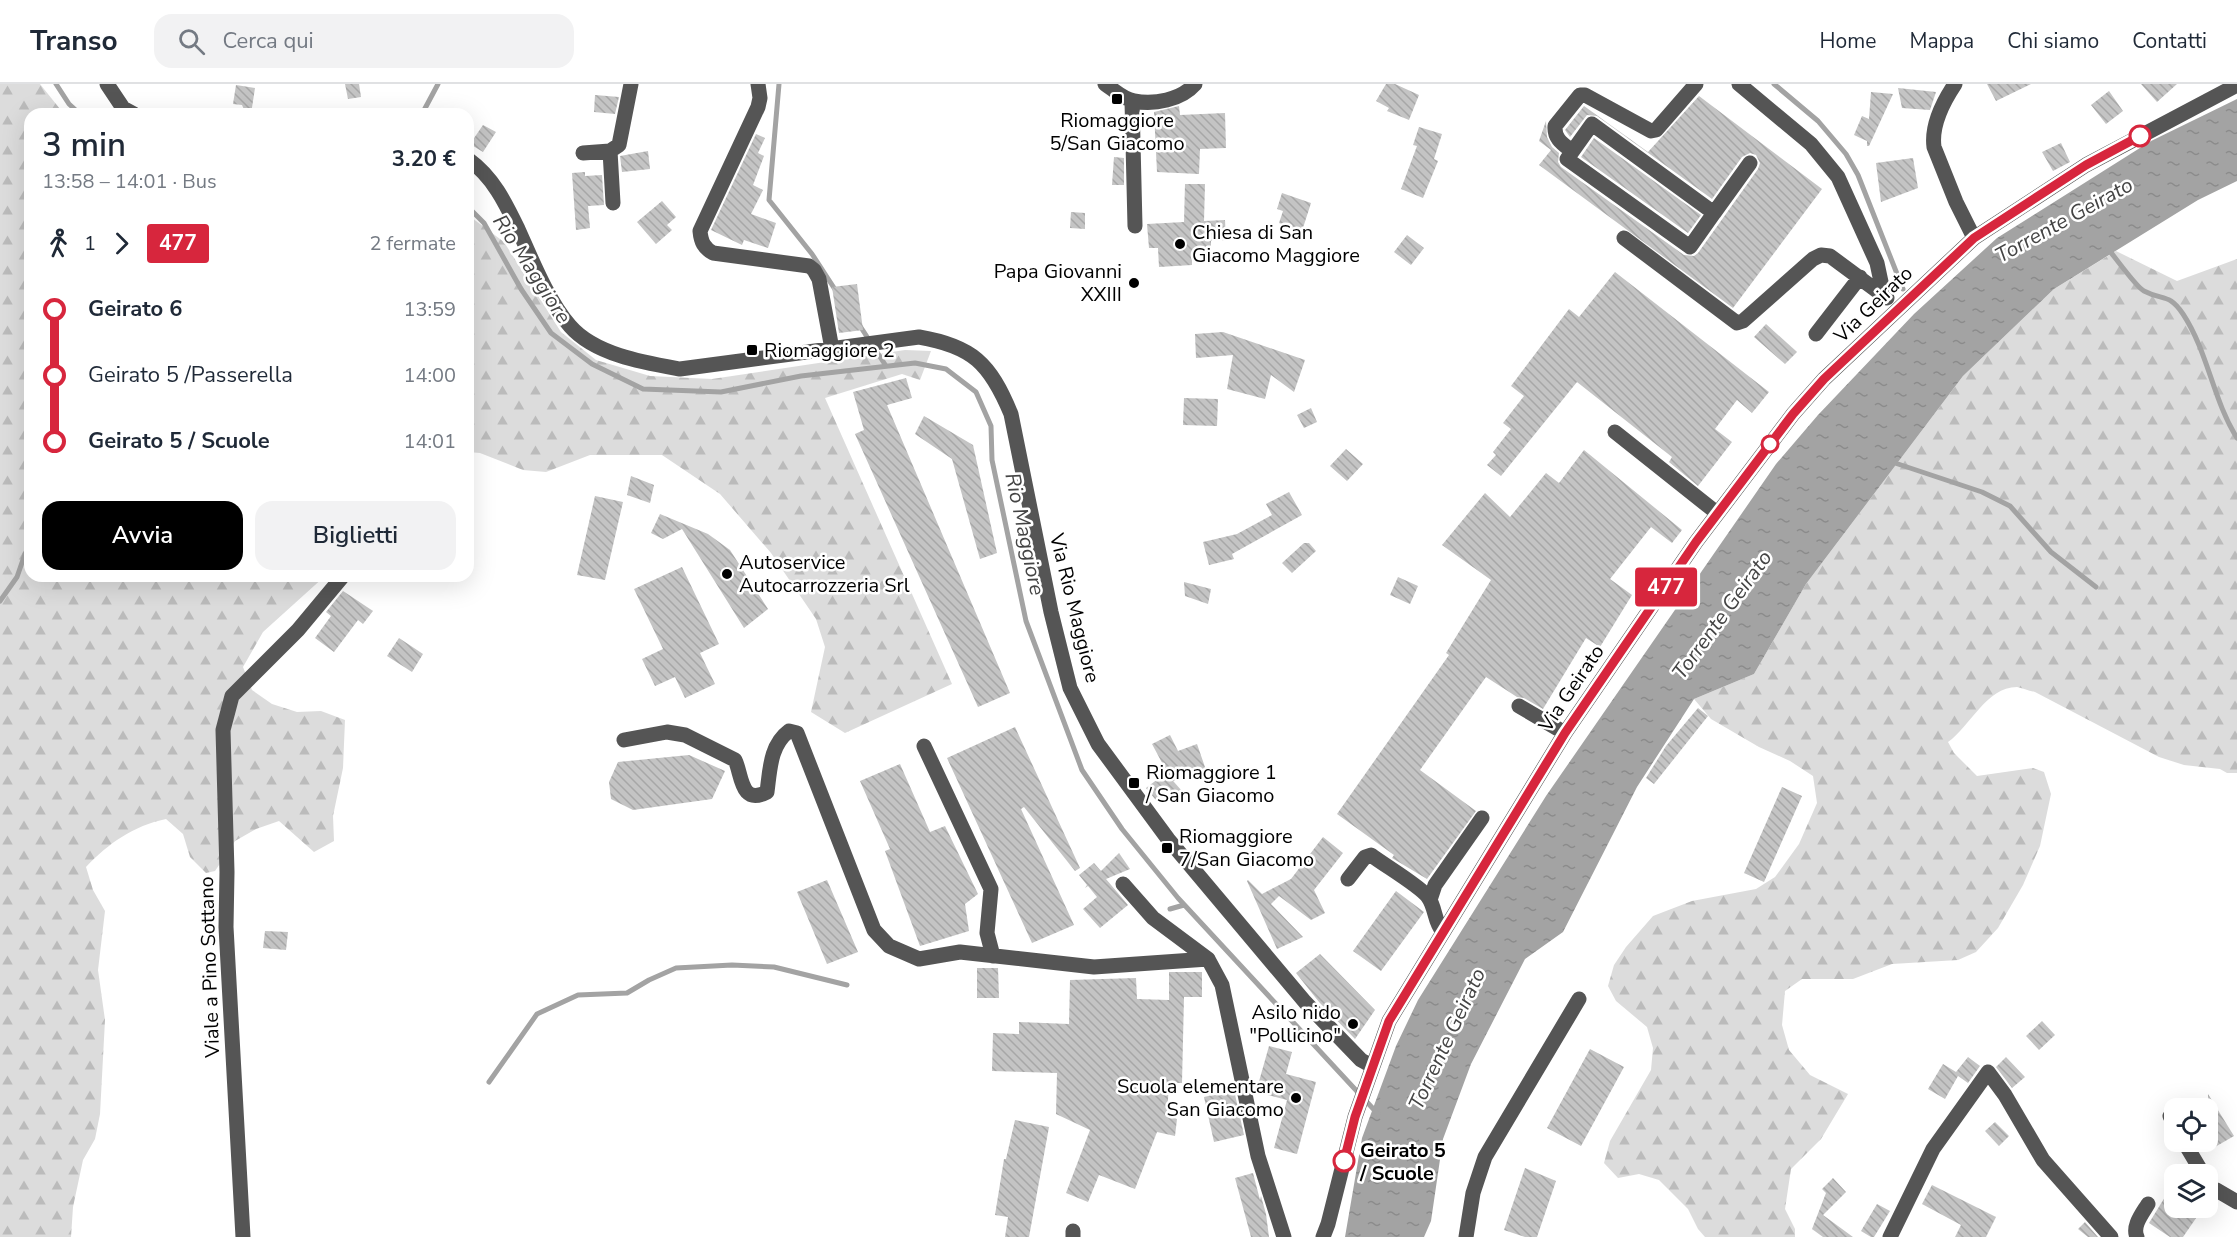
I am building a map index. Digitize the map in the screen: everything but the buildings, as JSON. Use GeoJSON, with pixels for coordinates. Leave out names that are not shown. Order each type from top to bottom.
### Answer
{"type":"FeatureCollection","features":[{"type":"Feature","properties":{"kind":"street"},"geometry":{"type":"LineString","coordinates":[[107,84],[123,108]]}},
{"type":"Feature","properties":{"kind":"street"},"geometry":{"type":"LineString","coordinates":[[583,153],[610,151],[615,149],[621,141],[631,84]]}},
{"type":"Feature","properties":{"kind":"street"},"geometry":{"type":"LineString","coordinates":[[758,84],[760,98],[758,107],[700,231],[700,238],[707,249],[713,253],[808,266],[814,270],[819,279],[832,349]]}},
{"type":"Feature","properties":{"kind":"street"},"geometry":{"type":"LineString","coordinates":[[1105,84],[1132,101],[1157,102],[1189,91],[1196,84]]}},
{"type":"Feature","properties":{"kind":"street"},"geometry":{"type":"LineString","coordinates":[[1572,151],[1556,136],[1555,126],[1580,95],[1585,95],[1651,131],[1656,130],[1696,84]]}},
{"type":"Feature","properties":{"kind":"street"},"geometry":{"type":"LineString","coordinates":[[1739,84],[1811,144],[1838,177],[1877,263],[1884,296]]}},
{"type":"Feature","properties":{"kind":"street"},"geometry":{"type":"LineString","coordinates":[[1955,84],[1937,118],[1933,138],[1934,147],[1956,202],[1974,238]]}},
{"type":"Feature","properties":{"kind":"street","name":"Via Geirato"},"geometry":{"type":"LineString","coordinates":[[1323,1237],[1355,1117],[1389,1021],[1565,733],[1718,513],[1793,414],[1816,387],[1974,238],[2086,165],[2237,85]]}},
{"type":"Feature","properties":{"kind":"street"},"geometry":{"type":"LineString","coordinates":[[1132,101],[1135,226]]}},
{"type":"Feature","properties":{"kind":"street"},"geometry":{"type":"LineString","coordinates":[[1714,213],[1592,124],[1567,159],[1690,247],[1750,164]]}},
{"type":"Feature","properties":{"kind":"street"},"geometry":{"type":"LineString","coordinates":[[610,151],[614,203]]}},
{"type":"Feature","properties":{"kind":"street","name":"Via Rio Maggiore"},"geometry":{"type":"LineString","coordinates":[[474,165],[493,182],[507,204],[554,302],[571,327],[591,342],[618,355],[680,369],[919,338],[957,346],[971,353],[1004,396],[1011,414],[1051,612],[1071,688],[1098,744],[1168,839],[1305,1002],[1370,1071]]}},
{"type":"Feature","properties":{"kind":"street"},"geometry":{"type":"LineString","coordinates":[[1624,238],[1737,323],[1743,321],[1813,258],[1821,255],[1830,256],[1860,277],[1897,309]]}},
{"type":"Feature","properties":{"kind":"street"},"geometry":{"type":"LineString","coordinates":[[1816,334],[1860,277]]}},
{"type":"Feature","properties":{"kind":"street"},"geometry":{"type":"LineString","coordinates":[[1615,432],[1718,513]]}},
{"type":"Feature","properties":{"kind":"street","name":"Viale a Pino Sottano"},"geometry":{"type":"LineString","coordinates":[[243,1237],[226,927],[227,872],[223,730],[231,696],[298,630],[338,582]]}},
{"type":"Feature","properties":{"kind":"street"},"geometry":{"type":"LineString","coordinates":[[1519,706],[1565,733]]}},
{"type":"Feature","properties":{"kind":"street"},"geometry":{"type":"LineString","coordinates":[[624,740],[667,732],[685,735],[735,760],[743,788],[751,795],[760,796],[767,792],[770,765],[780,738],[789,731],[797,733],[874,930],[889,946],[919,959],[960,952],[1094,967],[1208,959]]}},
{"type":"Feature","properties":{"kind":"street"},"geometry":{"type":"LineString","coordinates":[[924,746],[991,889],[987,933],[993,956]]}},
{"type":"Feature","properties":{"kind":"street"},"geometry":{"type":"LineString","coordinates":[[1430,900],[1435,885],[1482,818]]}},
{"type":"Feature","properties":{"kind":"street"},"geometry":{"type":"LineString","coordinates":[[1348,879],[1365,856],[1371,855],[1426,895],[1430,900],[1438,927],[1443,932]]}},
{"type":"Feature","properties":{"kind":"street"},"geometry":{"type":"LineString","coordinates":[[1123,884],[1153,918],[1208,959],[1222,985],[1258,1156],[1284,1237]]}},
{"type":"Feature","properties":{"kind":"street"},"geometry":{"type":"LineString","coordinates":[[1466,1237],[1473,1193],[1485,1157],[1579,999]]}},
{"type":"Feature","properties":{"kind":"street"},"geometry":{"type":"LineString","coordinates":[[1893,1236],[1933,1149],[1988,1072],[2005,1095],[2043,1160],[2111,1237]]}},
{"type":"Feature","properties":{"kind":"street"},"geometry":{"type":"LineString","coordinates":[[2218,1191],[2237,1202]]}},
{"type":"Feature","properties":{"kind":"street"},"geometry":{"type":"LineString","coordinates":[[2137,1237],[2135,1232],[2138,1219],[2148,1204]]}},
{"type":"Feature","properties":{"kind":"green space"},"geometry":{"type":"Polygon","coordinates":[[[0,84],[40,84],[59,108],[24,108],[24,582],[318,582],[263,632],[243,667],[252,690],[272,704],[297,712],[321,711],[345,720],[343,768],[333,816],[334,841],[314,852],[279,821],[256,829],[235,841],[215,871],[206,873],[190,857],[183,834],[166,819],[143,826],[122,837],[86,867],[93,890],[105,911],[98,970],[105,1020],[100,1114],[95,1139],[83,1160],[73,1207],[71,1237],[0,1237],[0,84]]]}},
{"type":"Feature","properties":{"kind":"green space"},"geometry":{"type":"Polygon","coordinates":[[[474,220],[504,242],[561,332],[596,360],[650,376],[712,379],[905,350],[931,351],[920,380],[902,374],[825,398],[952,684],[845,733],[811,712],[825,647],[816,619],[771,553],[720,494],[662,455],[590,455],[546,472],[523,470],[474,452],[474,220]]]}},
{"type":"Feature","properties":{"kind":"green space"},"geometry":{"type":"Polygon","coordinates":[[[2116,251],[2177,281],[2237,259],[2237,773],[2184,765],[2159,757],[2035,692],[2017,687],[1996,693],[1987,700],[1948,742],[1954,753],[1977,776],[2033,768],[2044,772],[2051,794],[2040,846],[2023,885],[1998,928],[1976,952],[1958,960],[1892,964],[1853,979],[1802,979],[1785,991],[1782,1025],[1789,1050],[1810,1075],[1848,1094],[1821,1139],[1791,1169],[1785,1209],[1795,1229],[1795,1237],[1705,1237],[1698,1229],[1688,1209],[1659,1180],[1639,1174],[1618,1178],[1604,1163],[1610,1141],[1651,1070],[1653,1048],[1647,1027],[1616,1001],[1608,986],[1614,965],[1626,947],[1653,916],[1692,901],[1756,889],[1775,877],[1799,844],[1817,803],[1813,776],[1790,761],[1759,747],[1711,719],[1694,699],[1754,674],[1806,584],[1963,376],[2054,289],[2116,251]]]}},
{"type":"Feature","properties":{"kind":"water","name":"Torrente Geirato"},"geometry":{"type":"Polygon","coordinates":[[[2237,99],[2237,181],[2198,200],[2054,289],[1963,376],[1806,584],[1754,674],[1694,699],[1637,787],[1563,932],[1525,959],[1471,1064],[1443,1139],[1431,1221],[1424,1237],[1345,1237],[1362,1138],[1396,1046],[1418,1000],[1546,796],[1776,464],[1818,415],[1914,314],[1997,238],[2151,141],[2237,99]]]}},
{"type":"Feature","properties":{"kind":"waterway","name":"Rio Maggiore"},"geometry":{"type":"LineString","coordinates":[[56,84],[73,108]]}},
{"type":"Feature","properties":{"kind":"waterway"},"geometry":{"type":"LineString","coordinates":[[425,108],[438,84]]}},
{"type":"Feature","properties":{"kind":"waterway"},"geometry":{"type":"LineString","coordinates":[[779,84],[769,200],[812,254],[836,291]]}},
{"type":"Feature","properties":{"kind":"waterway"},"geometry":{"type":"LineString","coordinates":[[1774,84],[1818,121],[1846,154],[1858,175],[1903,289]]}},
{"type":"Feature","properties":{"kind":"waterway","name":"Rio Maggiore"},"geometry":{"type":"LineString","coordinates":[[474,213],[484,223],[521,289],[551,333],[592,364],[643,389],[721,392],[801,376],[915,363],[946,369],[976,392],[991,426],[992,460],[1026,621],[1082,770],[1122,829],[1178,898],[1378,1114]]}},
{"type":"Feature","properties":{"kind":"waterway"},"geometry":{"type":"LineString","coordinates":[[2108,249],[2140,288],[2170,300],[2183,314],[2199,344],[2222,408],[2237,438]]}},
{"type":"Feature","properties":{"kind":"waterway"},"geometry":{"type":"LineString","coordinates":[[860,326],[886,366]]}},
{"type":"Feature","properties":{"kind":"waterway"},"geometry":{"type":"LineString","coordinates":[[1892,462],[1982,492],[2010,506],[2051,552],[2096,587]]}},
{"type":"Feature","properties":{"kind":"waterway"},"geometry":{"type":"LineString","coordinates":[[0,601],[17,577],[24,557]]}},
{"type":"Feature","properties":{"kind":"waterway"},"geometry":{"type":"LineString","coordinates":[[1170,909],[1184,905]]}},
{"type":"Feature","properties":{"kind":"waterway"},"geometry":{"type":"LineString","coordinates":[[489,1082],[537,1014],[578,995],[627,993],[676,968],[732,965],[774,967],[847,985]]}},
{"type":"Feature","properties":{"kind":"bus line","name":"477"},"geometry":{"type":"LineString","coordinates":[[1344,1161],[1355,1117],[1389,1021],[1565,733],[1696,542],[1793,414],[1824,379],[1974,238],[2086,165],[2140,136]]}},
{"type":"Feature","properties":{"kind":"place","name":"Riomaggiore 5/San Giacomo"},"geometry":{"type":"Point","coordinates":[1117,99]}},
{"type":"Feature","properties":{"kind":"place","name":"Chiesa di San Giacomo Maggiore"},"geometry":{"type":"Point","coordinates":[1180,244]}},
{"type":"Feature","properties":{"kind":"place","name":"Papa Giovanni XXIII"},"geometry":{"type":"Point","coordinates":[1134,283]}},
{"type":"Feature","properties":{"kind":"place","name":"Riomaggiore 2"},"geometry":{"type":"Point","coordinates":[752,350]}},
{"type":"Feature","properties":{"kind":"place","name":"Autoservice Autocarrozzeria Srl"},"geometry":{"type":"Point","coordinates":[727,574]}},
{"type":"Feature","properties":{"kind":"place","name":"Riomaggiore 1 / San Giacomo"},"geometry":{"type":"Point","coordinates":[1134,783]}},
{"type":"Feature","properties":{"kind":"place","name":"Riomaggiore 7/San Giacomo"},"geometry":{"type":"Point","coordinates":[1167,848]}},
{"type":"Feature","properties":{"kind":"place","name":"Asilo nido \"Pollicino\""},"geometry":{"type":"Point","coordinates":[1353,1024]}},
{"type":"Feature","properties":{"kind":"place","name":"Scuola elementare San Giacomo"},"geometry":{"type":"Point","coordinates":[1296,1098]}},
{"type":"Feature","properties":{"kind":"place","name":"Geirato 5 / Scuole"},"geometry":{"type":"Point","coordinates":[1344,1161]}}]}
